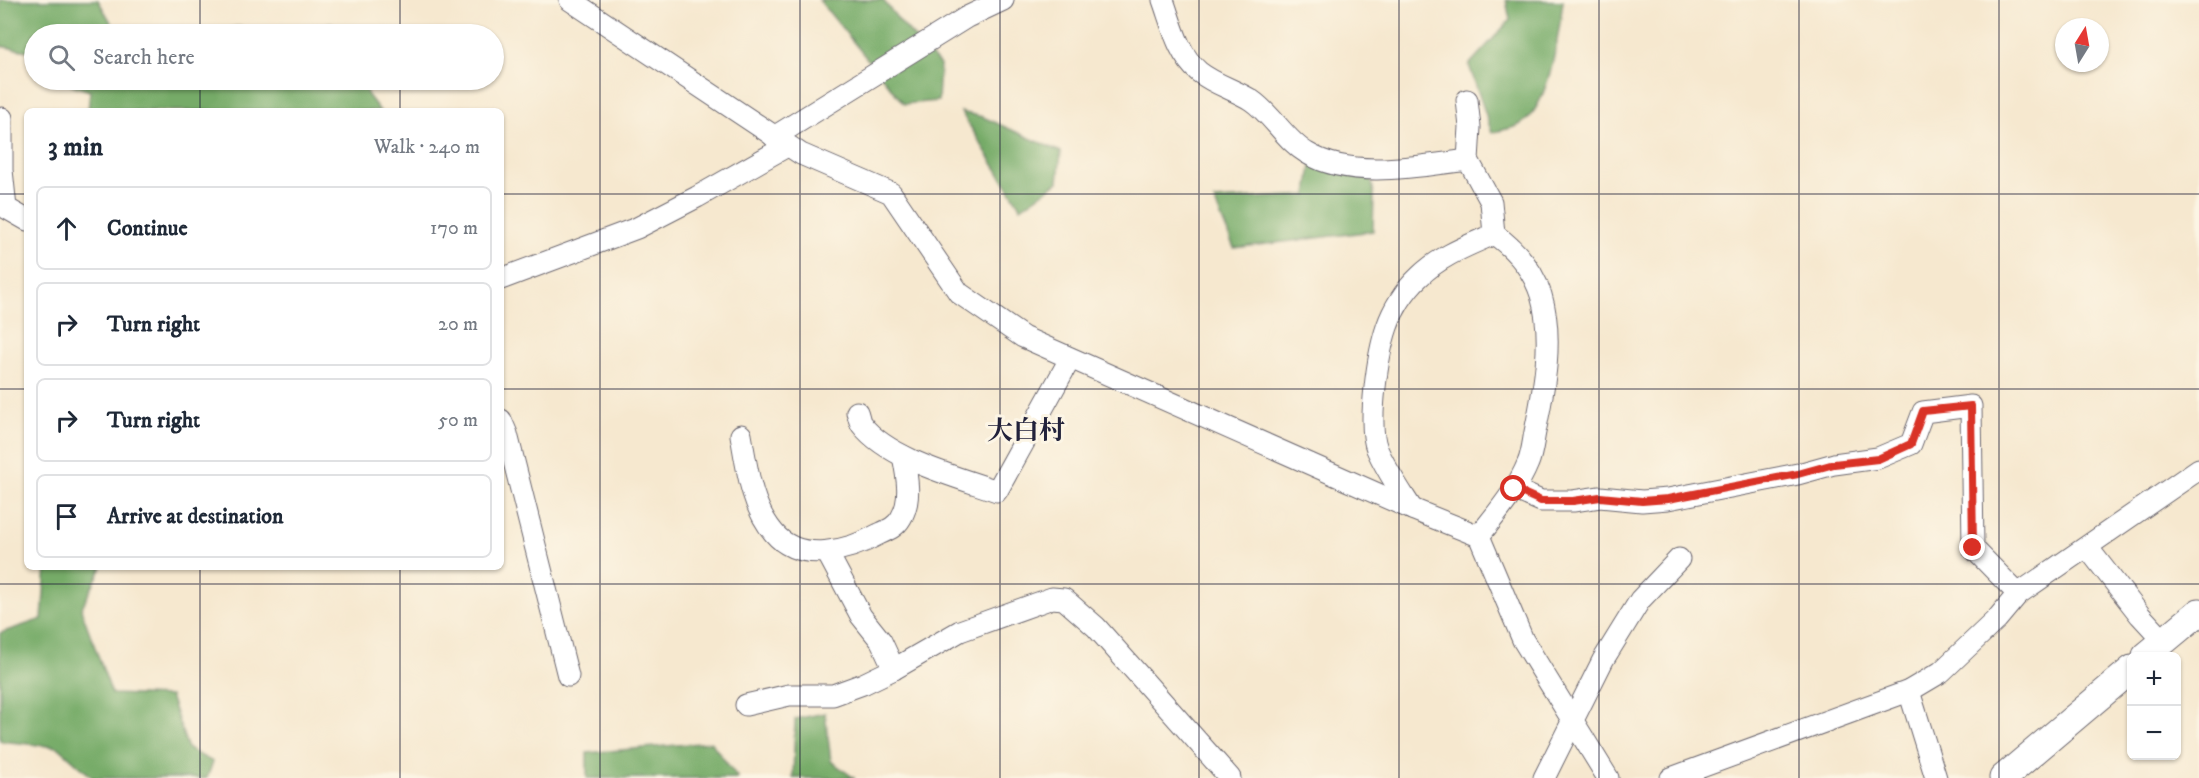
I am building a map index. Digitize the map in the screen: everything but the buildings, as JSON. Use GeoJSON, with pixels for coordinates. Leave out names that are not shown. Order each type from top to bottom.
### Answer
{"type":"FeatureCollection","features":[{"type":"Feature","properties":{"kind":"main road"},"geometry":{"type":"LineString","coordinates":[[2155,649],[2199,612]]}},
{"type":"Feature","properties":{"kind":"main road"},"geometry":{"type":"LineString","coordinates":[[2003,778],[2127,673]]}},
{"type":"Feature","properties":{"kind":"street"},"geometry":{"type":"LineString","coordinates":[[570,0],[801,154],[891,193],[959,293],[1023,337],[1412,509],[1479,536],[1523,640],[1608,778]]}},
{"type":"Feature","properties":{"kind":"street"},"geometry":{"type":"LineString","coordinates":[[504,278],[637,228],[697,197],[967,17],[1003,0]]}},
{"type":"Feature","properties":{"kind":"street"},"geometry":{"type":"LineString","coordinates":[[1163,0],[1182,54],[1200,72],[1253,101],[1287,137],[1307,153],[1327,162],[1360,168],[1416,167],[1468,160]]}},
{"type":"Feature","properties":{"kind":"street"},"geometry":{"type":"LineString","coordinates":[[1467,100],[1470,128],[1468,160],[1491,202],[1494,234],[1510,246],[1526,265],[1541,294],[1545,320],[1546,354],[1540,406],[1528,463],[1508,501],[1479,536]]}},
{"type":"Feature","properties":{"kind":"street"},"geometry":{"type":"LineString","coordinates":[[2,118],[2,170],[6,208],[24,218]]}},
{"type":"Feature","properties":{"kind":"street"},"geometry":{"type":"LineString","coordinates":[[1412,509],[1377,448],[1373,414],[1379,360],[1386,327],[1397,303],[1418,277],[1446,255],[1494,234]]}},
{"type":"Feature","properties":{"kind":"street"},"geometry":{"type":"LineString","coordinates":[[857,412],[861,424],[903,456],[997,490],[1070,359]]}},
{"type":"Feature","properties":{"kind":"street"},"geometry":{"type":"LineString","coordinates":[[1514,489],[1541,501],[1573,501],[1600,497],[1642,501],[1678,497],[1798,474],[1834,464],[1878,459],[1911,444],[1923,411],[1971,406],[1973,548],[2018,594]]}},
{"type":"Feature","properties":{"kind":"street"},"geometry":{"type":"LineString","coordinates":[[504,427],[568,676]]}},
{"type":"Feature","properties":{"kind":"street"},"geometry":{"type":"LineString","coordinates":[[741,435],[757,507],[774,534],[789,546],[807,551],[827,552],[865,542],[896,525],[903,515],[909,485],[903,456]]}},
{"type":"Feature","properties":{"kind":"street"},"geometry":{"type":"LineString","coordinates":[[1671,778],[1909,691],[1941,672],[1997,619],[2018,594],[2199,469]]}},
{"type":"Feature","properties":{"kind":"street"},"geometry":{"type":"LineString","coordinates":[[2087,547],[2140,615],[2155,649]]}},
{"type":"Feature","properties":{"kind":"street"},"geometry":{"type":"LineString","coordinates":[[827,552],[861,616],[881,641],[894,669]]}},
{"type":"Feature","properties":{"kind":"street"},"geometry":{"type":"LineString","coordinates":[[1544,778],[1603,660],[1640,600],[1678,559]]}},
{"type":"Feature","properties":{"kind":"street"},"geometry":{"type":"LineString","coordinates":[[746,705],[789,695],[832,695],[894,669],[960,631],[1052,598],[1064,599],[1096,627],[1230,778]]}},
{"type":"Feature","properties":{"kind":"street"},"geometry":{"type":"LineString","coordinates":[[1909,691],[1936,778]]}},
{"type":"Feature","properties":{"kind":"green space"},"geometry":{"type":"Polygon","coordinates":[[[0,0],[98,0],[112,24],[24,24],[24,50],[0,46],[0,0]]]}},
{"type":"Feature","properties":{"kind":"green space"},"geometry":{"type":"Polygon","coordinates":[[[819,0],[883,0],[940,65],[938,101],[904,104],[819,0]]]}},
{"type":"Feature","properties":{"kind":"green space"},"geometry":{"type":"Polygon","coordinates":[[[1506,0],[1563,1],[1551,69],[1538,104],[1530,117],[1519,125],[1492,133],[1469,65],[1510,20],[1506,0]]]}},
{"type":"Feature","properties":{"kind":"green space"},"geometry":{"type":"Polygon","coordinates":[[[87,90],[366,90],[378,108],[88,108],[90,91],[87,90]]]}},
{"type":"Feature","properties":{"kind":"green space"},"geometry":{"type":"Polygon","coordinates":[[[961,112],[983,117],[1061,152],[1058,182],[1021,208],[961,112]]]}},
{"type":"Feature","properties":{"kind":"green space"},"geometry":{"type":"Polygon","coordinates":[[[1311,166],[1370,173],[1374,193],[1373,231],[1234,248],[1214,200],[1307,195],[1311,166]]]}},
{"type":"Feature","properties":{"kind":"green space"},"geometry":{"type":"Polygon","coordinates":[[[46,570],[100,570],[81,609],[112,694],[170,696],[188,749],[213,762],[207,778],[93,778],[58,747],[0,741],[0,633],[42,619],[46,570]]]}},
{"type":"Feature","properties":{"kind":"green space"},"geometry":{"type":"Polygon","coordinates":[[[825,713],[831,761],[854,778],[793,778],[795,719],[825,713]]]}},
{"type":"Feature","properties":{"kind":"green space"},"geometry":{"type":"Polygon","coordinates":[[[711,742],[738,778],[587,778],[587,753],[711,742]]]}},
{"type":"Feature","properties":{"kind":"district","name":"大白村"},"geometry":{"type":"Point","coordinates":[1026,430]}},
{"type":"Feature","properties":{"kind":"route"},"geometry":{"type":"LineString","coordinates":[[1514,489],[1541,501],[1573,501],[1600,497],[1642,501],[1668,499],[1798,474],[1834,464],[1878,459],[1911,444],[1923,411],[1971,406],[1973,548]]}}]}
